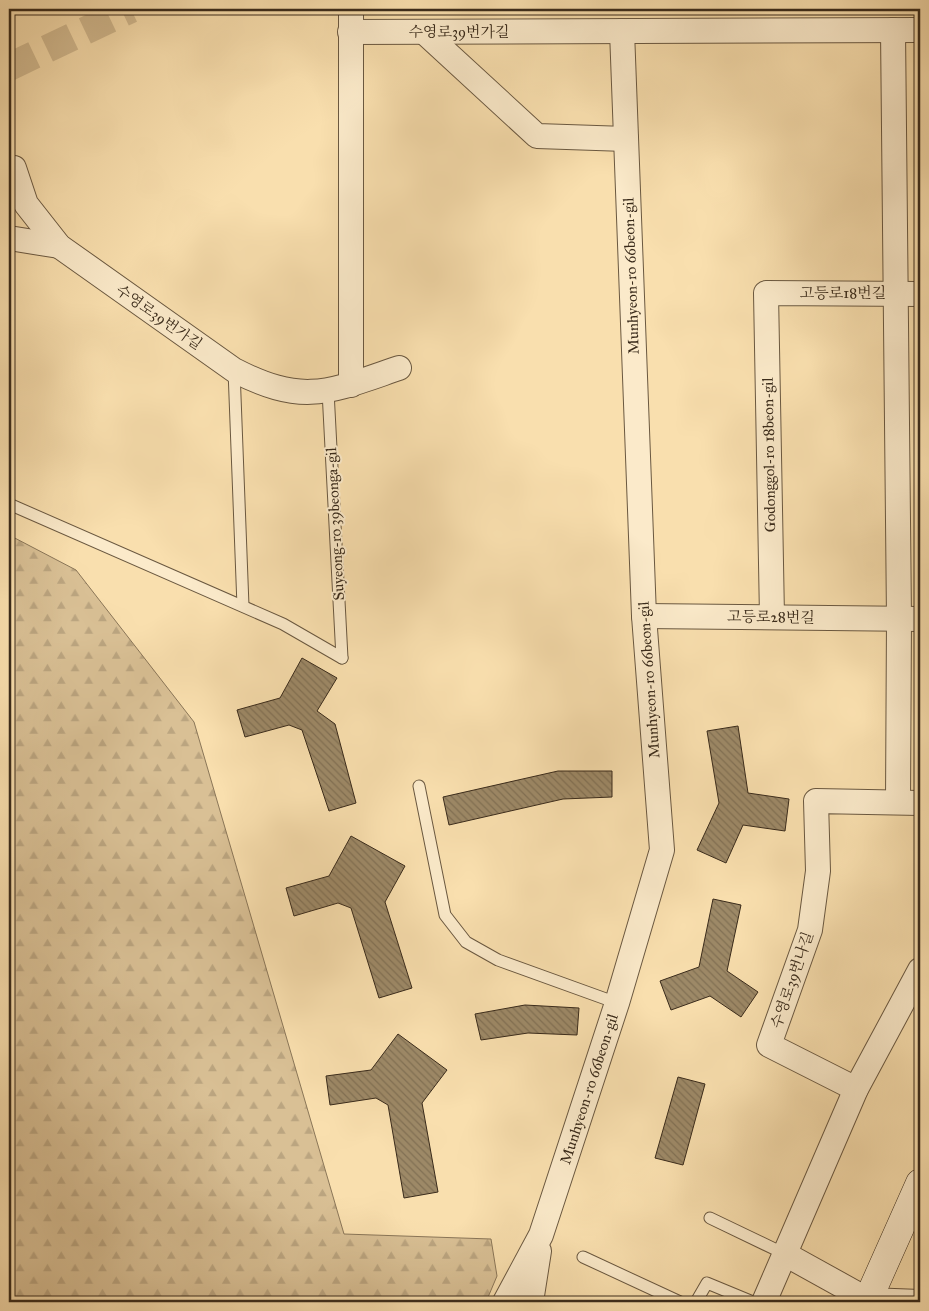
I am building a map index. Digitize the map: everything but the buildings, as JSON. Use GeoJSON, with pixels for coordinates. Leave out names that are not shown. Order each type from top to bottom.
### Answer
{"type":"FeatureCollection","features":[{"type":"Feature","properties":{"kind":"street"},"geometry":{"type":"LineString","coordinates":[[340,388],[351,9]]}},
{"type":"Feature","properties":{"kind":"street"},"geometry":{"type":"LineString","coordinates":[[893,30],[896,457],[910,619],[909,802]]}},
{"type":"Feature","properties":{"kind":"street","name":"수영로39번가길"},"geometry":{"type":"LineString","coordinates":[[350,32],[920,30]]}},
{"type":"Feature","properties":{"kind":"street","name":"Munhyeon-ro 66beon-gil"},"geometry":{"type":"LineString","coordinates":[[504,1302],[541,1234],[617,1003],[662,850],[644,616],[622,31]]}},
{"type":"Feature","properties":{"kind":"street"},"geometry":{"type":"LineString","coordinates":[[424,32],[537,136],[626,139]]}},
{"type":"Feature","properties":{"kind":"street","name":"수영로39번가길"},"geometry":{"type":"LineString","coordinates":[[14,168],[26,204],[59,246],[234,370],[263,385],[294,393],[340,388],[399,368]]}},
{"type":"Feature","properties":{"kind":"street"},"geometry":{"type":"LineString","coordinates":[[9,238],[59,246]]}},
{"type":"Feature","properties":{"kind":"street","name":"고등로18번길"},"geometry":{"type":"LineString","coordinates":[[766,293],[920,294]]}},
{"type":"Feature","properties":{"kind":"street","name":"Godonggol-ro 18beon-gil"},"geometry":{"type":"LineString","coordinates":[[766,293],[772,617]]}},
{"type":"Feature","properties":{"kind":"street","name":"고등로28번길"},"geometry":{"type":"LineString","coordinates":[[644,616],[910,619]]}},
{"type":"Feature","properties":{"kind":"street","name":"수영로39번나길"},"geometry":{"type":"LineString","coordinates":[[856,1089],[769,1045],[810,930],[818,871],[816,801],[909,802]]}},
{"type":"Feature","properties":{"kind":"street"},"geometry":{"type":"LineString","coordinates":[[764,1302],[856,1089],[920,970]]}},
{"type":"Feature","properties":{"kind":"street"},"geometry":{"type":"LineString","coordinates":[[868,1301],[920,1183]]}},
{"type":"Feature","properties":{"kind":"street"},"geometry":{"type":"LineString","coordinates":[[531,1302],[541,1234]]}},
{"type":"Feature","properties":{"kind":"street"},"geometry":{"type":"LineString","coordinates":[[785,1254],[868,1301],[920,1302]]}},
{"type":"Feature","properties":{"kind":"lane"},"geometry":{"type":"LineString","coordinates":[[9,504],[243,606],[234,370]]}},
{"type":"Feature","properties":{"kind":"lane","name":"Suyeong-ro 39beonga-gil"},"geometry":{"type":"LineString","coordinates":[[243,606],[283,624],[342,658],[340,388]]}},
{"type":"Feature","properties":{"kind":"lane"},"geometry":{"type":"LineString","coordinates":[[419,786],[445,915],[466,942],[498,960],[617,1003]]}},
{"type":"Feature","properties":{"kind":"lane"},"geometry":{"type":"LineString","coordinates":[[710,1218],[785,1254]]}},
{"type":"Feature","properties":{"kind":"lane"},"geometry":{"type":"LineString","coordinates":[[582,1257],[680,1302]]}},
{"type":"Feature","properties":{"kind":"lane"},"geometry":{"type":"LineString","coordinates":[[696,1302],[707,1283],[753,1302]]}},
{"type":"Feature","properties":{"kind":"green space"},"geometry":{"type":"Polygon","coordinates":[[[9,535],[76,570],[194,722],[344,1234],[491,1239],[497,1276],[486,1302],[9,1302],[9,535]]]}},
{"type":"Feature","properties":{"kind":"tunnel"},"geometry":{"type":"LineString","coordinates":[[9,67],[131,9]]}}]}
